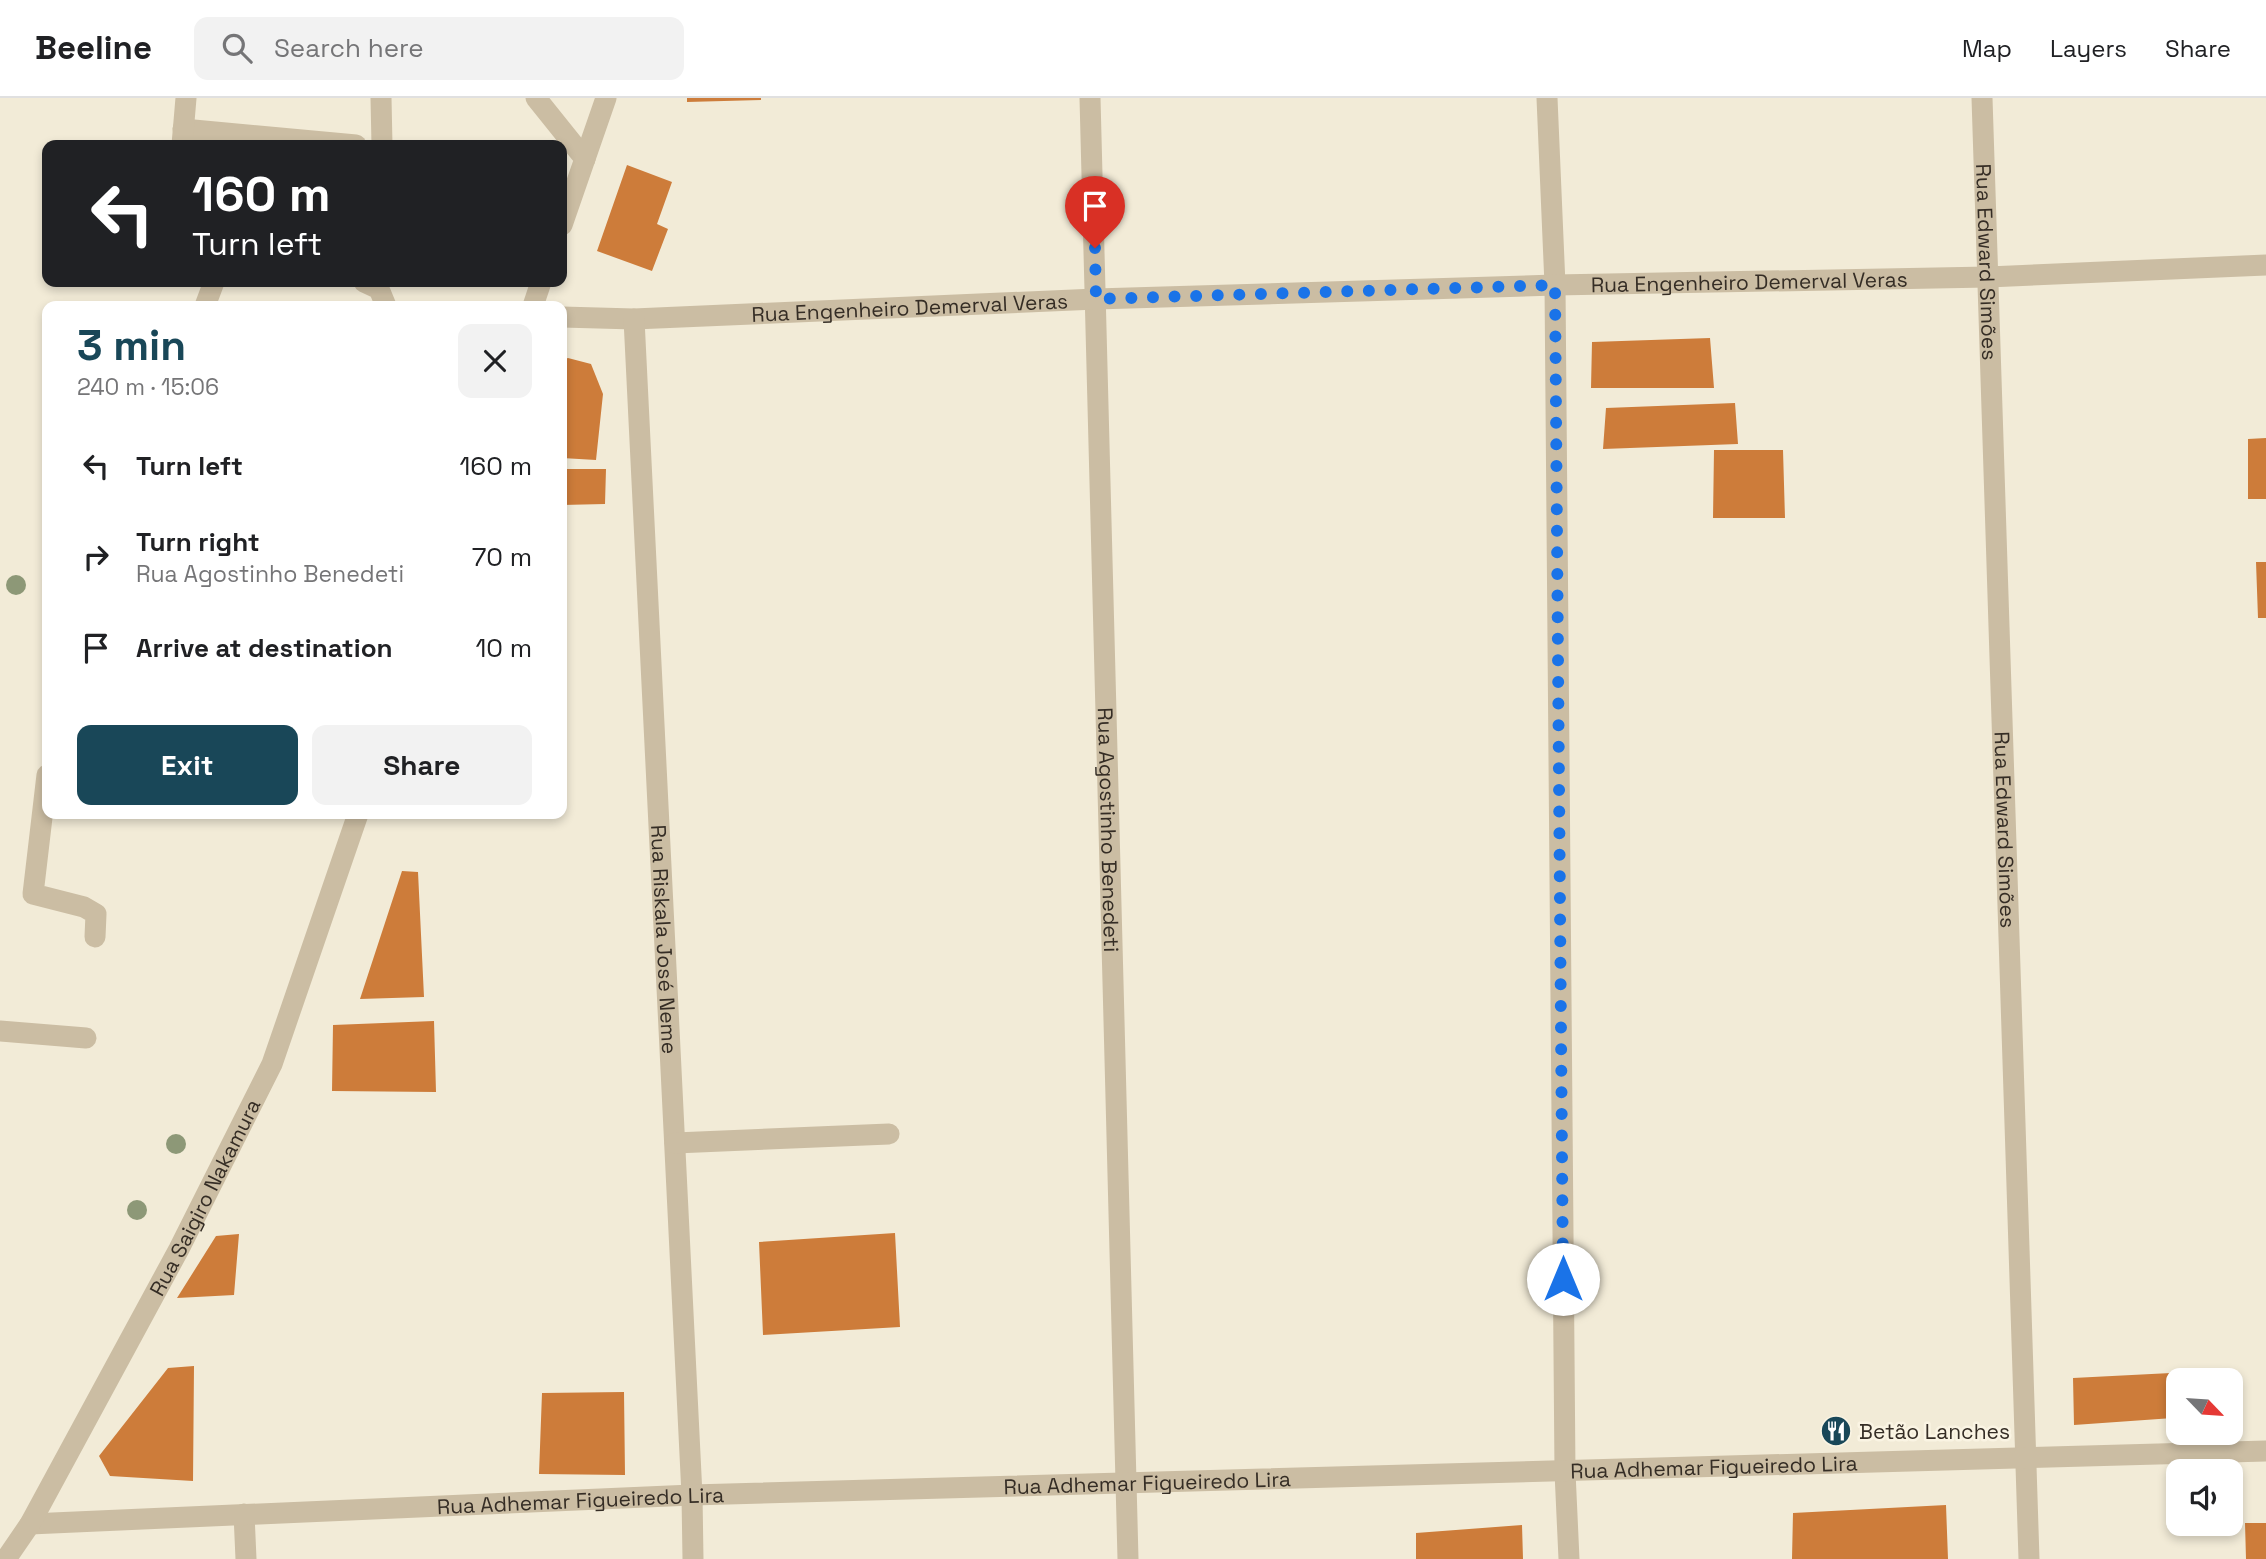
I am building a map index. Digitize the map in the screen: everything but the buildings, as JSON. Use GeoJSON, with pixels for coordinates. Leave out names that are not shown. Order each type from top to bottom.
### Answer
{"type":"FeatureCollection","features":[{"type":"Feature","properties":{"kind":"street"},"geometry":{"type":"LineString","coordinates":[[186,98],[182,137],[247,140]]}},
{"type":"Feature","properties":{"kind":"street"},"geometry":{"type":"LineString","coordinates":[[381,98],[382,140]]}},
{"type":"Feature","properties":{"kind":"street"},"geometry":{"type":"LineString","coordinates":[[536,98],[585,159]]}},
{"type":"Feature","properties":{"kind":"street"},"geometry":{"type":"LineString","coordinates":[[567,211],[606,98]]}},
{"type":"Feature","properties":{"kind":"street","name":"Rua Agostinho Benedeti"},"geometry":{"type":"LineString","coordinates":[[1090,98],[1128,1559]]}},
{"type":"Feature","properties":{"kind":"street"},"geometry":{"type":"LineString","coordinates":[[1547,98],[1555,285],[1565,1472],[1569,1559]]}},
{"type":"Feature","properties":{"kind":"street","name":"Rua Edward Simões"},"geometry":{"type":"LineString","coordinates":[[1982,98],[2029,1559]]}},
{"type":"Feature","properties":{"kind":"street","name":"Rua Engenheiro Demerval Veras"},"geometry":{"type":"LineString","coordinates":[[567,317],[635,318],[1096,299],[1555,285],[1988,277],[2266,265]]}},
{"type":"Feature","properties":{"kind":"street"},"geometry":{"type":"LineString","coordinates":[[375,287],[379,289],[384,301]]}},
{"type":"Feature","properties":{"kind":"street","name":"Rua Riskala José Neme"},"geometry":{"type":"LineString","coordinates":[[635,318],[693,1559]]}},
{"type":"Feature","properties":{"kind":"street"},"geometry":{"type":"LineString","coordinates":[[42,818],[33,894],[83,907],[96,914],[95,937]]}},
{"type":"Feature","properties":{"kind":"street","name":"Rua Saigiro Nakamura"},"geometry":{"type":"LineString","coordinates":[[6,1559],[30,1524],[179,1249],[272,1064],[356,819]]}},
{"type":"Feature","properties":{"kind":"street"},"geometry":{"type":"LineString","coordinates":[[0,1031],[86,1038]]}},
{"type":"Feature","properties":{"kind":"street"},"geometry":{"type":"LineString","coordinates":[[675,1143],[889,1134]]}},
{"type":"Feature","properties":{"kind":"street","name":"Rua Adhemar Figueiredo Lira"},"geometry":{"type":"LineString","coordinates":[[30,1524],[692,1495],[2266,1451]]}},
{"type":"Feature","properties":{"kind":"street"},"geometry":{"type":"LineString","coordinates":[[244,1514],[246,1559]]}},
{"type":"Feature","properties":{"kind":"place","name":"Betão Lanches"},"geometry":{"type":"Point","coordinates":[1836,1431]}},
{"type":"Feature","properties":{"kind":"route"},"geometry":{"type":"LineString","coordinates":[[1095,248],[1096,299],[1555,285],[1563,1279]]}}]}
